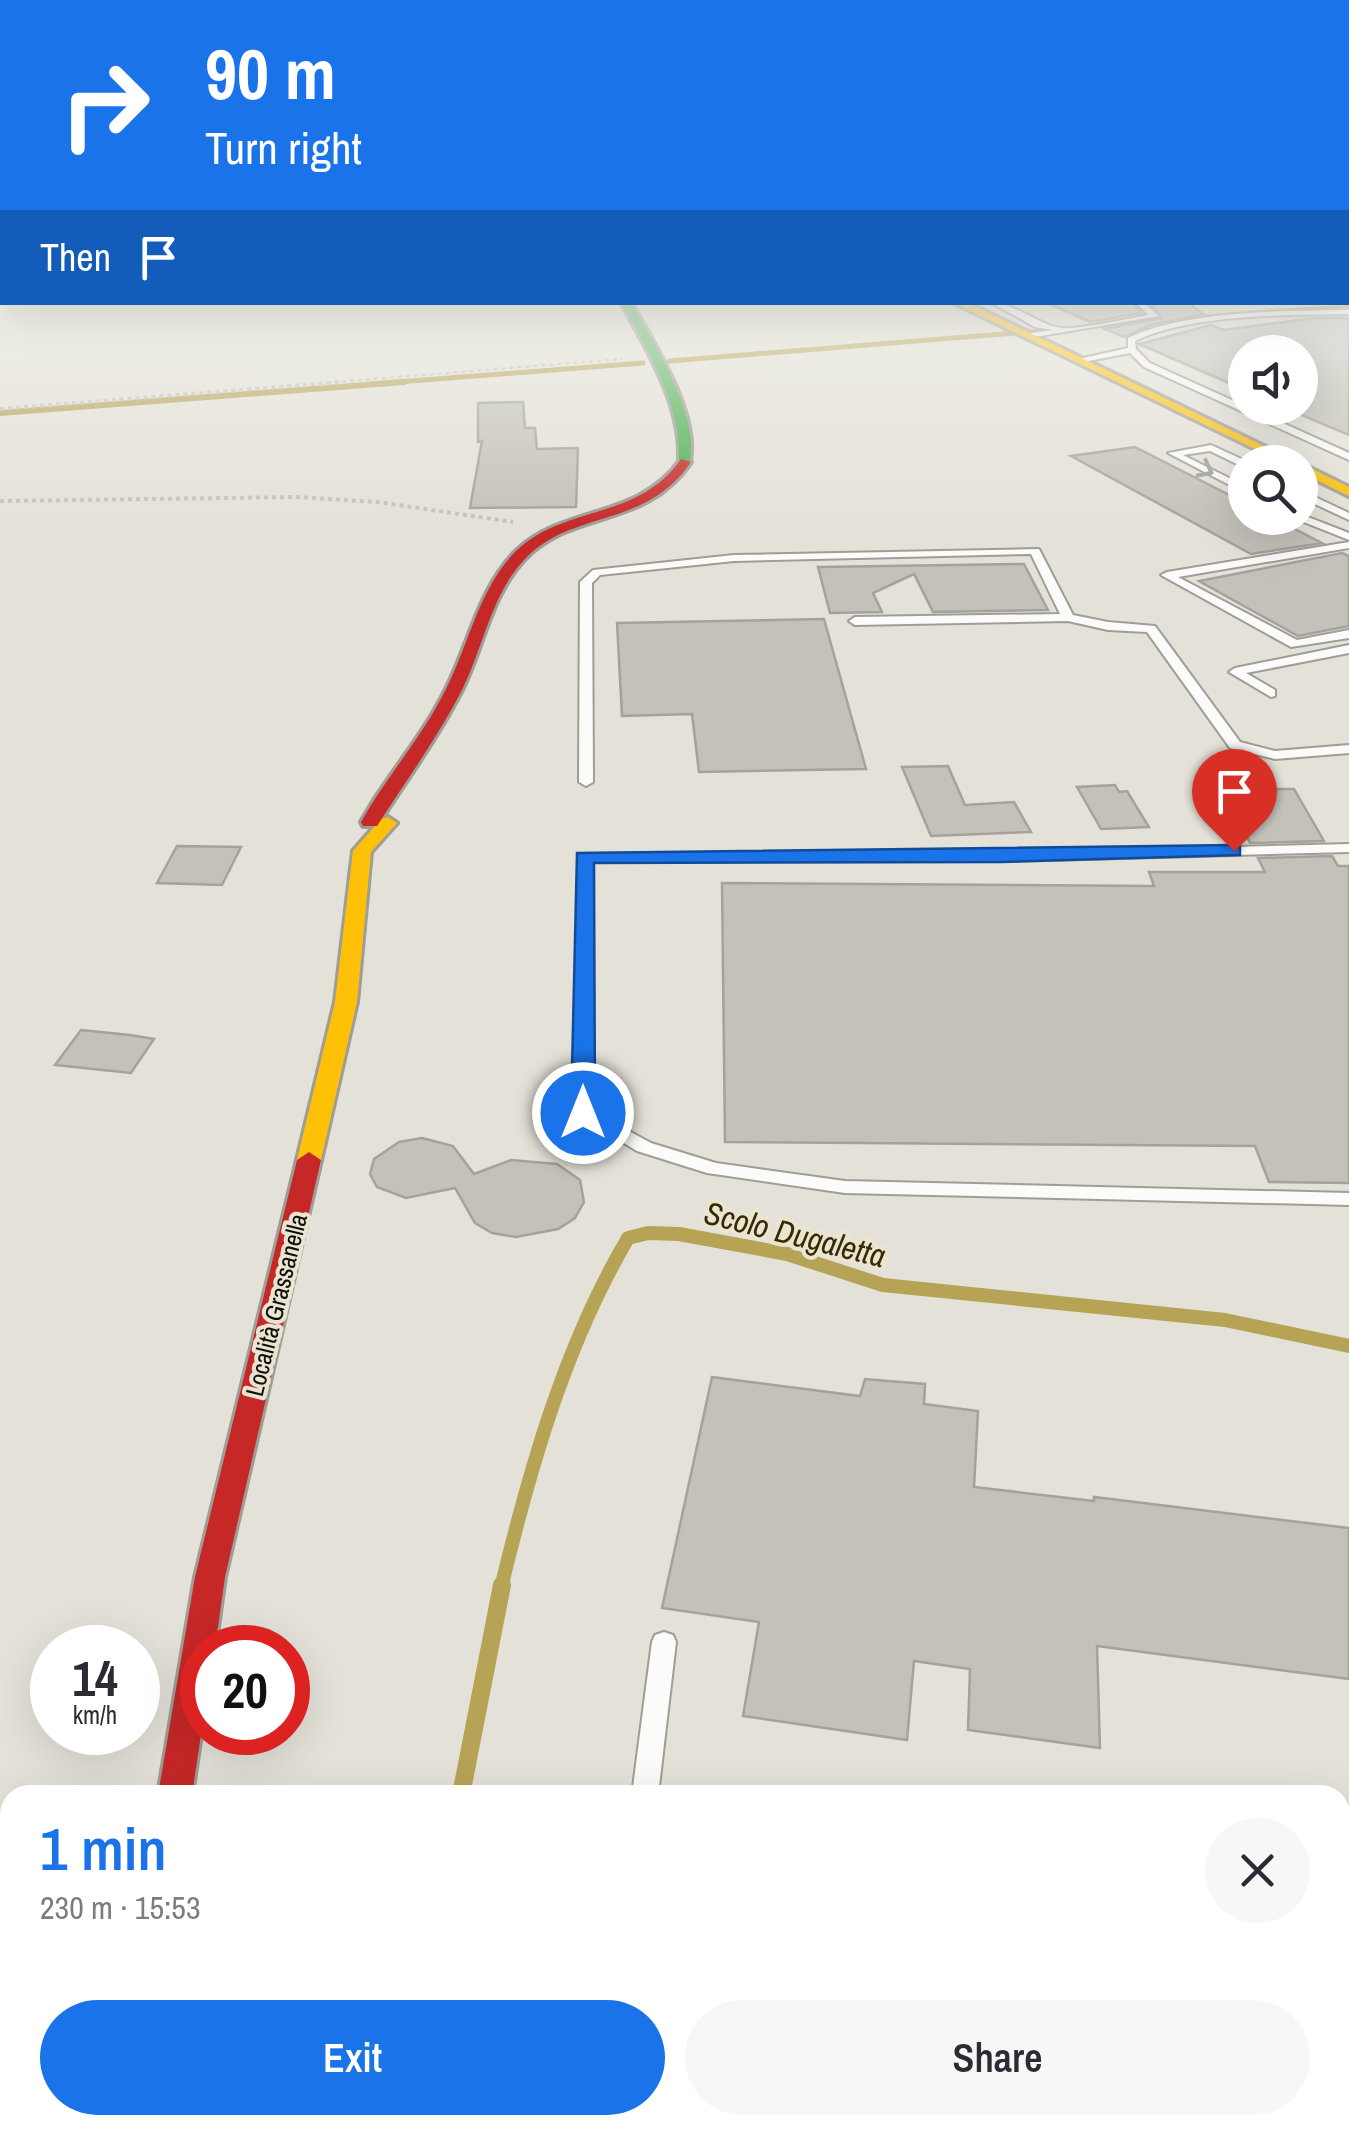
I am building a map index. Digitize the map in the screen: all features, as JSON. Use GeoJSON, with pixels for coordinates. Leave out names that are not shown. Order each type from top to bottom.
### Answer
{"type":"FeatureCollection","features":[{"type":"Feature","properties":{"kind":"street","name":"Località Grassanella"},"geometry":{"type":"LineString","coordinates":[[177,1785],[210,1577],[346,1002],[362,851],[452,693],[520,554],[553,534],[658,492],[683,468],[687,448],[641,331]]}},
{"type":"Feature","properties":{"kind":"street"},"geometry":{"type":"LineString","coordinates":[[1017,331],[1256,445]]}},
{"type":"Feature","properties":{"kind":"street"},"geometry":{"type":"LineString","coordinates":[[1318,476],[1349,492]]}},
{"type":"Feature","properties":{"kind":"lane"},"geometry":{"type":"LineString","coordinates":[[1028,336],[1053,331]]}},
{"type":"Feature","properties":{"kind":"lane"},"geometry":{"type":"LineString","coordinates":[[1155,331],[1131,340],[1132,350],[1147,366],[1349,457]]}},
{"type":"Feature","properties":{"kind":"lane"},"geometry":{"type":"LineString","coordinates":[[1078,360],[1132,350]]}},
{"type":"Feature","properties":{"kind":"lane"},"geometry":{"type":"LineString","coordinates":[[1228,456],[1212,448],[1173,453],[1228,481]]}},
{"type":"Feature","properties":{"kind":"lane"},"geometry":{"type":"LineString","coordinates":[[1318,502],[1349,517]]}},
{"type":"Feature","properties":{"kind":"lane"},"geometry":{"type":"LineString","coordinates":[[1318,525],[1349,537]]}},
{"type":"Feature","properties":{"kind":"lane"},"geometry":{"type":"LineString","coordinates":[[1349,544],[1166,575],[1295,644],[1349,634]]}},
{"type":"Feature","properties":{"kind":"lane"},"geometry":{"type":"LineString","coordinates":[[586,782],[586,582],[597,572],[734,558],[1035,551],[1068,617]]}},
{"type":"Feature","properties":{"kind":"lane"},"geometry":{"type":"LineString","coordinates":[[855,621],[1068,617],[1108,626],[1151,628],[1235,745],[1275,755],[1349,749]]}},
{"type":"Feature","properties":{"kind":"lane"},"geometry":{"type":"LineString","coordinates":[[1271,692],[1236,672],[1349,649]]}},
{"type":"Feature","properties":{"kind":"lane"},"geometry":{"type":"LineString","coordinates":[[1349,848],[982,857],[584,858],[583,1113],[644,1148],[714,1169],[846,1187],[1349,1199]]}},
{"type":"Feature","properties":{"kind":"lane"},"geometry":{"type":"LineString","coordinates":[[646,1785],[664,1642]]}},
{"type":"Feature","properties":{"kind":"path"},"geometry":{"type":"LineString","coordinates":[[0,409],[654,356]]}},
{"type":"Feature","properties":{"kind":"path"},"geometry":{"type":"LineString","coordinates":[[0,501],[297,497],[456,511],[502,518],[553,534]]}},
{"type":"Feature","properties":{"kind":"building"},"geometry":{"type":"Polygon","coordinates":[[[1109,331],[1138,331],[1124,337],[1109,331]]]}},
{"type":"Feature","properties":{"kind":"building"},"geometry":{"type":"Polygon","coordinates":[[[1190,331],[1349,331],[1349,435],[1318,422],[1318,335],[1228,335],[1228,383],[1139,344],[1190,331]]]}},
{"type":"Feature","properties":{"kind":"building"},"geometry":{"type":"Polygon","coordinates":[[[523,402],[525,428],[535,428],[537,449],[578,448],[576,507],[470,508],[482,441],[478,442],[478,403],[523,402]]]}},
{"type":"Feature","properties":{"kind":"building"},"geometry":{"type":"Polygon","coordinates":[[[1135,447],[1228,494],[1228,535],[1306,535],[1322,543],[1251,554],[1071,456],[1135,447]]]}},
{"type":"Feature","properties":{"kind":"building"},"geometry":{"type":"Polygon","coordinates":[[[1342,553],[1349,556],[1349,626],[1298,636],[1199,581],[1342,553]]]}},
{"type":"Feature","properties":{"kind":"building"},"geometry":{"type":"Polygon","coordinates":[[[1024,564],[1048,610],[933,612],[914,574],[873,593],[882,612],[830,613],[818,567],[1024,564]]]}},
{"type":"Feature","properties":{"kind":"building"},"geometry":{"type":"Polygon","coordinates":[[[824,619],[866,769],[699,772],[692,714],[622,716],[617,623],[824,619]]]}},
{"type":"Feature","properties":{"kind":"building"},"geometry":{"type":"Polygon","coordinates":[[[948,766],[965,805],[1014,802],[1031,832],[931,836],[902,767],[948,766]]]}},
{"type":"Feature","properties":{"kind":"building"},"geometry":{"type":"Polygon","coordinates":[[[1115,785],[1119,792],[1127,791],[1149,827],[1101,829],[1077,787],[1115,785]]]}},
{"type":"Feature","properties":{"kind":"building"},"geometry":{"type":"Polygon","coordinates":[[[1223,789],[1294,789],[1324,841],[1250,843],[1223,789]]]}},
{"type":"Feature","properties":{"kind":"building"},"geometry":{"type":"Polygon","coordinates":[[[177,846],[241,847],[222,885],[157,883],[177,846]]]}},
{"type":"Feature","properties":{"kind":"building"},"geometry":{"type":"Polygon","coordinates":[[[1332,856],[1338,866],[1349,866],[1349,1183],[1269,1182],[1255,1146],[725,1142],[722,883],[1154,886],[1149,872],[1265,872],[1258,858],[1332,856]]]}},
{"type":"Feature","properties":{"kind":"building"},"geometry":{"type":"Polygon","coordinates":[[[81,1030],[154,1039],[131,1073],[55,1065],[81,1030]]]}},
{"type":"Feature","properties":{"kind":"building"},"geometry":{"type":"Polygon","coordinates":[[[422,1138],[453,1146],[474,1174],[511,1160],[557,1164],[580,1180],[584,1202],[575,1218],[558,1229],[516,1237],[492,1233],[475,1223],[455,1188],[406,1198],[377,1187],[370,1174],[374,1159],[399,1142],[422,1138]]]}},
{"type":"Feature","properties":{"kind":"building"},"geometry":{"type":"Polygon","coordinates":[[[712,1377],[860,1396],[865,1379],[925,1384],[924,1404],[978,1411],[974,1487],[1094,1501],[1094,1497],[1349,1528],[1349,1679],[1097,1646],[1100,1748],[968,1730],[970,1669],[914,1661],[907,1740],[743,1716],[759,1622],[662,1608],[712,1377]]]}},
{"type":"Feature","properties":{"kind":"waterway"},"geometry":{"type":"LineString","coordinates":[[669,361],[1044,331]]}},
{"type":"Feature","properties":{"kind":"waterway"},"geometry":{"type":"LineString","coordinates":[[372,384],[643,363]]}},
{"type":"Feature","properties":{"kind":"waterway"},"geometry":{"type":"LineString","coordinates":[[0,413],[404,382]]}},
{"type":"Feature","properties":{"kind":"waterway","name":"Scolo Dugaletta"},"geometry":{"type":"LineString","coordinates":[[501,1588],[552,1408],[586,1321],[628,1238],[648,1233],[679,1234],[787,1254],[883,1285],[1225,1320],[1349,1346]]}},
{"type":"Feature","properties":{"kind":"waterway","name":"Scolo Dugaletta"},"geometry":{"type":"LineString","coordinates":[[463,1785],[502,1585]]}},
{"type":"Feature","properties":{"kind":"traffic: fast"},"geometry":{"type":"LineString","coordinates":[[641,331],[676,403],[686,445],[685,462]]}},
{"type":"Feature","properties":{"kind":"traffic: slow"},"geometry":{"type":"LineString","coordinates":[[1017,331],[1256,445]]}},
{"type":"Feature","properties":{"kind":"traffic: slow"},"geometry":{"type":"LineString","coordinates":[[1318,476],[1349,492]]}},
{"type":"Feature","properties":{"kind":"traffic: slow"},"geometry":{"type":"LineString","coordinates":[[309,1160],[346,1002],[362,851],[388,823]]}},
{"type":"Feature","properties":{"kind":"traffic: jam"},"geometry":{"type":"LineString","coordinates":[[370,822],[453,692],[490,602],[521,554],[561,530],[654,496],[672,481],[685,462]]}},
{"type":"Feature","properties":{"kind":"traffic: jam"},"geometry":{"type":"LineString","coordinates":[[177,1785],[210,1577],[309,1160]]}},
{"type":"Feature","properties":{"kind":"route"},"geometry":{"type":"LineString","coordinates":[[583,1113],[584,858],[1234,851]]}}]}
